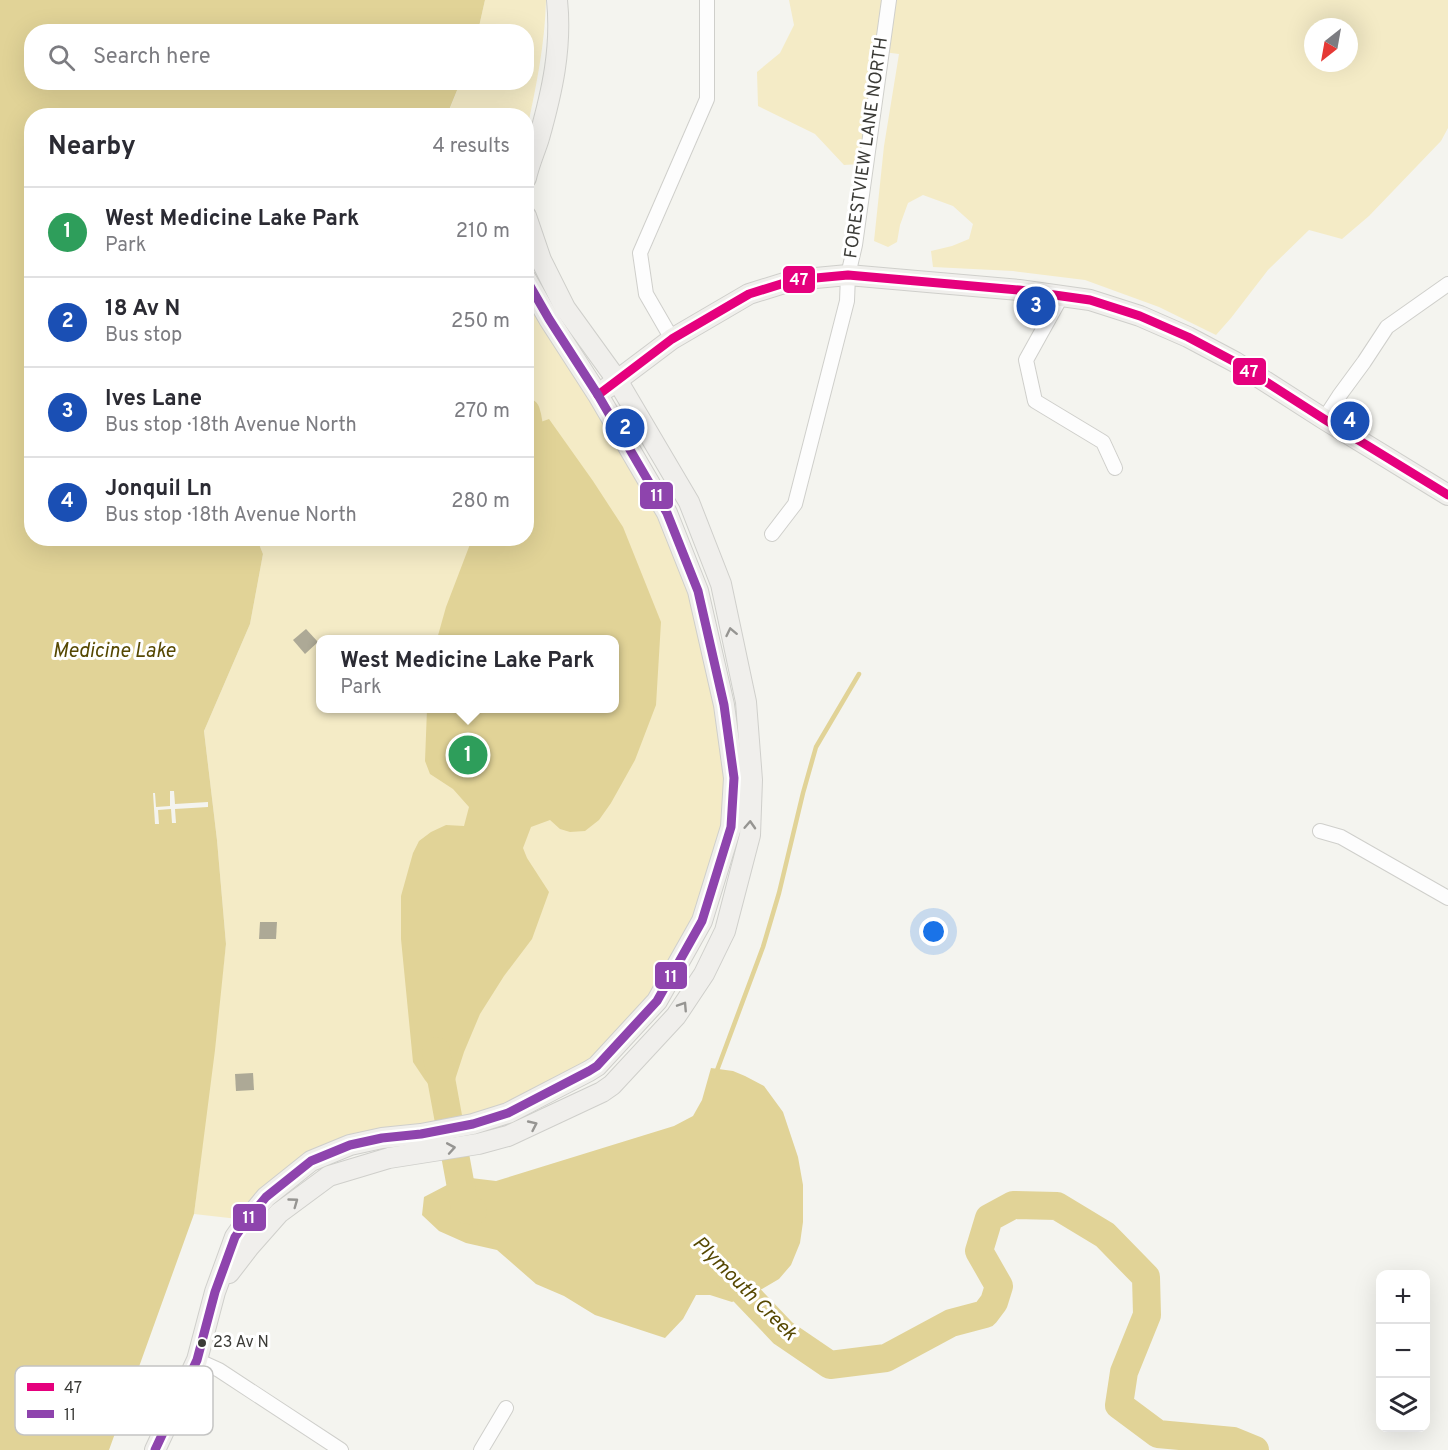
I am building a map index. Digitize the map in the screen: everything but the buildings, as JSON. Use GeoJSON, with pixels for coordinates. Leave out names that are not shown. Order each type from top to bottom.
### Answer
{"type":"FeatureCollection","features":[{"type":"Feature","properties":{"kind":"street"},"geometry":{"type":"LineString","coordinates":[[534,151],[548,105],[557,63],[559,19],[557,0]]}},
{"type":"Feature","properties":{"kind":"street"},"geometry":{"type":"LineString","coordinates":[[672,339],[646,294],[640,253],[707,99],[707,0]]}},
{"type":"Feature","properties":{"kind":"street","name":"FORESTVIEW LANE NORTH"},"geometry":{"type":"LineString","coordinates":[[772,534],[795,504],[847,301],[848,275],[855,245],[889,0]]}},
{"type":"Feature","properties":{"kind":"street"},"geometry":{"type":"LineString","coordinates":[[194,1366],[215,1292],[235,1237],[266,1197],[311,1161],[350,1145],[382,1138],[423,1143],[478,1144],[508,1136],[602,1092],[612,1085],[676,1016],[704,974],[725,931],[750,835],[752,780],[746,702],[722,584],[689,502],[617,380],[565,308],[541,260],[534,239]]}},
{"type":"Feature","properties":{"kind":"street"},"geometry":{"type":"LineString","coordinates":[[598,395],[672,339],[749,294],[794,280],[848,275],[873,279],[1009,289],[1090,300],[1140,316],[1188,337],[1235,362],[1448,495]]}},
{"type":"Feature","properties":{"kind":"street"},"geometry":{"type":"LineString","coordinates":[[1324,419],[1387,327],[1448,284]]}},
{"type":"Feature","properties":{"kind":"street"},"geometry":{"type":"LineString","coordinates":[[423,1143],[508,1113],[597,1066],[657,1001],[702,921],[731,827],[734,778],[726,716],[698,591],[667,513],[598,395],[534,293]]}},
{"type":"Feature","properties":{"kind":"street"},"geometry":{"type":"LineString","coordinates":[[1061,297],[1026,360],[1035,401],[1103,442],[1114,468]]}},
{"type":"Feature","properties":{"kind":"street"},"geometry":{"type":"LineString","coordinates":[[1320,831],[1341,837],[1448,898]]}},
{"type":"Feature","properties":{"kind":"street"},"geometry":{"type":"LineString","coordinates":[[197,1360],[210,1366]]}},
{"type":"Feature","properties":{"kind":"street"},"geometry":{"type":"LineString","coordinates":[[213,1367],[339,1449]]}},
{"type":"Feature","properties":{"kind":"street"},"geometry":{"type":"LineString","coordinates":[[481,1450],[506,1408]]}},
{"type":"Feature","properties":{"kind":"street"},"geometry":{"type":"LineString","coordinates":[[155,1450],[162,1435]]}},
{"type":"Feature","properties":{"kind":"shaded area"},"geometry":{"type":"Polygon","coordinates":[[[485,0],[546,0],[542,49],[531,108],[450,108],[457,90],[534,90],[534,24],[480,24],[485,0]]]}},
{"type":"Feature","properties":{"kind":"shaded area"},"geometry":{"type":"Polygon","coordinates":[[[789,0],[1448,0],[1448,128],[1441,141],[1369,216],[1342,239],[1309,230],[1268,270],[1216,335],[1159,307],[1085,280],[1013,271],[933,267],[931,251],[969,239],[973,224],[953,206],[923,195],[908,203],[897,242],[888,247],[874,241],[884,146],[899,54],[875,51],[860,164],[844,165],[815,134],[758,106],[757,72],[780,53],[794,25],[789,0]]]}},
{"type":"Feature","properties":{"kind":"shaded area"},"geometry":{"type":"Polygon","coordinates":[[[534,290],[598,395],[698,591],[731,827],[657,1001],[597,1066],[508,1113],[350,1145],[247,1220],[194,1214],[226,944],[204,731],[250,624],[263,554],[260,546],[534,546],[534,290]]]}},
{"type":"Feature","properties":{"kind":"water","name":"Medicine Lake"},"geometry":{"type":"Polygon","coordinates":[[[0,0],[485,0],[480,24],[24,24],[24,90],[457,90],[450,108],[24,108],[24,546],[260,546],[263,554],[250,624],[204,731],[226,944],[194,1214],[139,1366],[15,1366],[15,1435],[114,1435],[109,1450],[0,1450],[0,0]]]}},
{"type":"Feature","properties":{"kind":"water"},"geometry":{"type":"Polygon","coordinates":[[[549,419],[623,527],[661,622],[656,705],[635,760],[599,820],[585,831],[570,832],[560,829],[550,820],[531,827],[523,848],[549,892],[532,939],[504,976],[480,1014],[453,1086],[434,1091],[413,1062],[401,939],[401,896],[413,853],[419,841],[446,825],[464,826],[469,807],[453,789],[430,774],[425,761],[427,713],[619,713],[619,635],[438,635],[446,607],[469,546],[534,546],[534,424],[549,419]]]}},
{"type":"Feature","properties":{"kind":"water"},"geometry":{"type":"Polygon","coordinates":[[[711,1068],[733,1071],[764,1086],[783,1112],[798,1157],[803,1185],[803,1222],[800,1243],[791,1265],[779,1279],[762,1289],[732,1302],[710,1295],[696,1295],[683,1319],[665,1338],[595,1315],[564,1296],[536,1284],[497,1250],[466,1243],[439,1231],[422,1215],[424,1197],[447,1185],[471,1178],[496,1181],[674,1126],[693,1116],[702,1100],[711,1068]]]}},
{"type":"Feature","properties":{"kind":"pier"},"geometry":{"type":"Polygon","coordinates":[[[170,791],[174,791],[175,804],[208,802],[208,807],[175,809],[176,823],[172,823],[171,809],[158,810],[159,824],[155,824],[153,793],[155,793],[156,807],[170,806],[170,791]]]}},
{"type":"Feature","properties":{"kind":"waterway"},"geometry":{"type":"LineString","coordinates":[[716,1073],[763,947],[816,747],[859,674]]}},
{"type":"Feature","properties":{"kind":"waterway","name":"Plymouth Creek"},"geometry":{"type":"LineString","coordinates":[[436,1051],[465,1209],[473,1211]]}},
{"type":"Feature","properties":{"kind":"waterway","name":"Plymouth Creek"},"geometry":{"type":"LineString","coordinates":[[721,1268],[783,1333],[830,1365],[886,1358],[951,1323],[985,1314],[994,1302],[999,1286],[979,1251],[989,1218],[1013,1205],[1057,1206],[1105,1235],[1146,1277],[1147,1315],[1124,1372],[1119,1405],[1158,1434],[1233,1441],[1255,1450]]}},
{"type":"Feature","properties":{"kind":"transit line","name":"47"},"geometry":{"type":"LineString","coordinates":[[598,395],[672,339],[749,294],[794,280],[848,275],[1019,290],[1090,300],[1140,316],[1188,337],[1235,362],[1448,495]]}},
{"type":"Feature","properties":{"kind":"transit line","name":"11"},"geometry":{"type":"LineString","coordinates":[[194,1366],[215,1292],[235,1237],[266,1197],[311,1161],[350,1145],[473,1124],[508,1113],[597,1066],[657,1001],[702,921],[731,827],[734,778],[724,705],[698,591],[667,513],[598,395],[534,293]]}},
{"type":"Feature","properties":{"kind":"transit line","name":"11"},"geometry":{"type":"LineString","coordinates":[[155,1450],[162,1435]]}},
{"type":"Feature","properties":{"kind":"place","name":"Ives Lane"},"geometry":{"type":"Point","coordinates":[1036,306]}},
{"type":"Feature","properties":{"kind":"place","name":"Jonquil Ln"},"geometry":{"type":"Point","coordinates":[1350,421]}},
{"type":"Feature","properties":{"kind":"place","name":"18 Av N"},"geometry":{"type":"Point","coordinates":[625,428]}},
{"type":"Feature","properties":{"kind":"place","name":"West Medicine Lake Park"},"geometry":{"type":"Point","coordinates":[468,755]}},
{"type":"Feature","properties":{"kind":"place","name":"23 Av N"},"geometry":{"type":"Point","coordinates":[202,1343]}}]}
